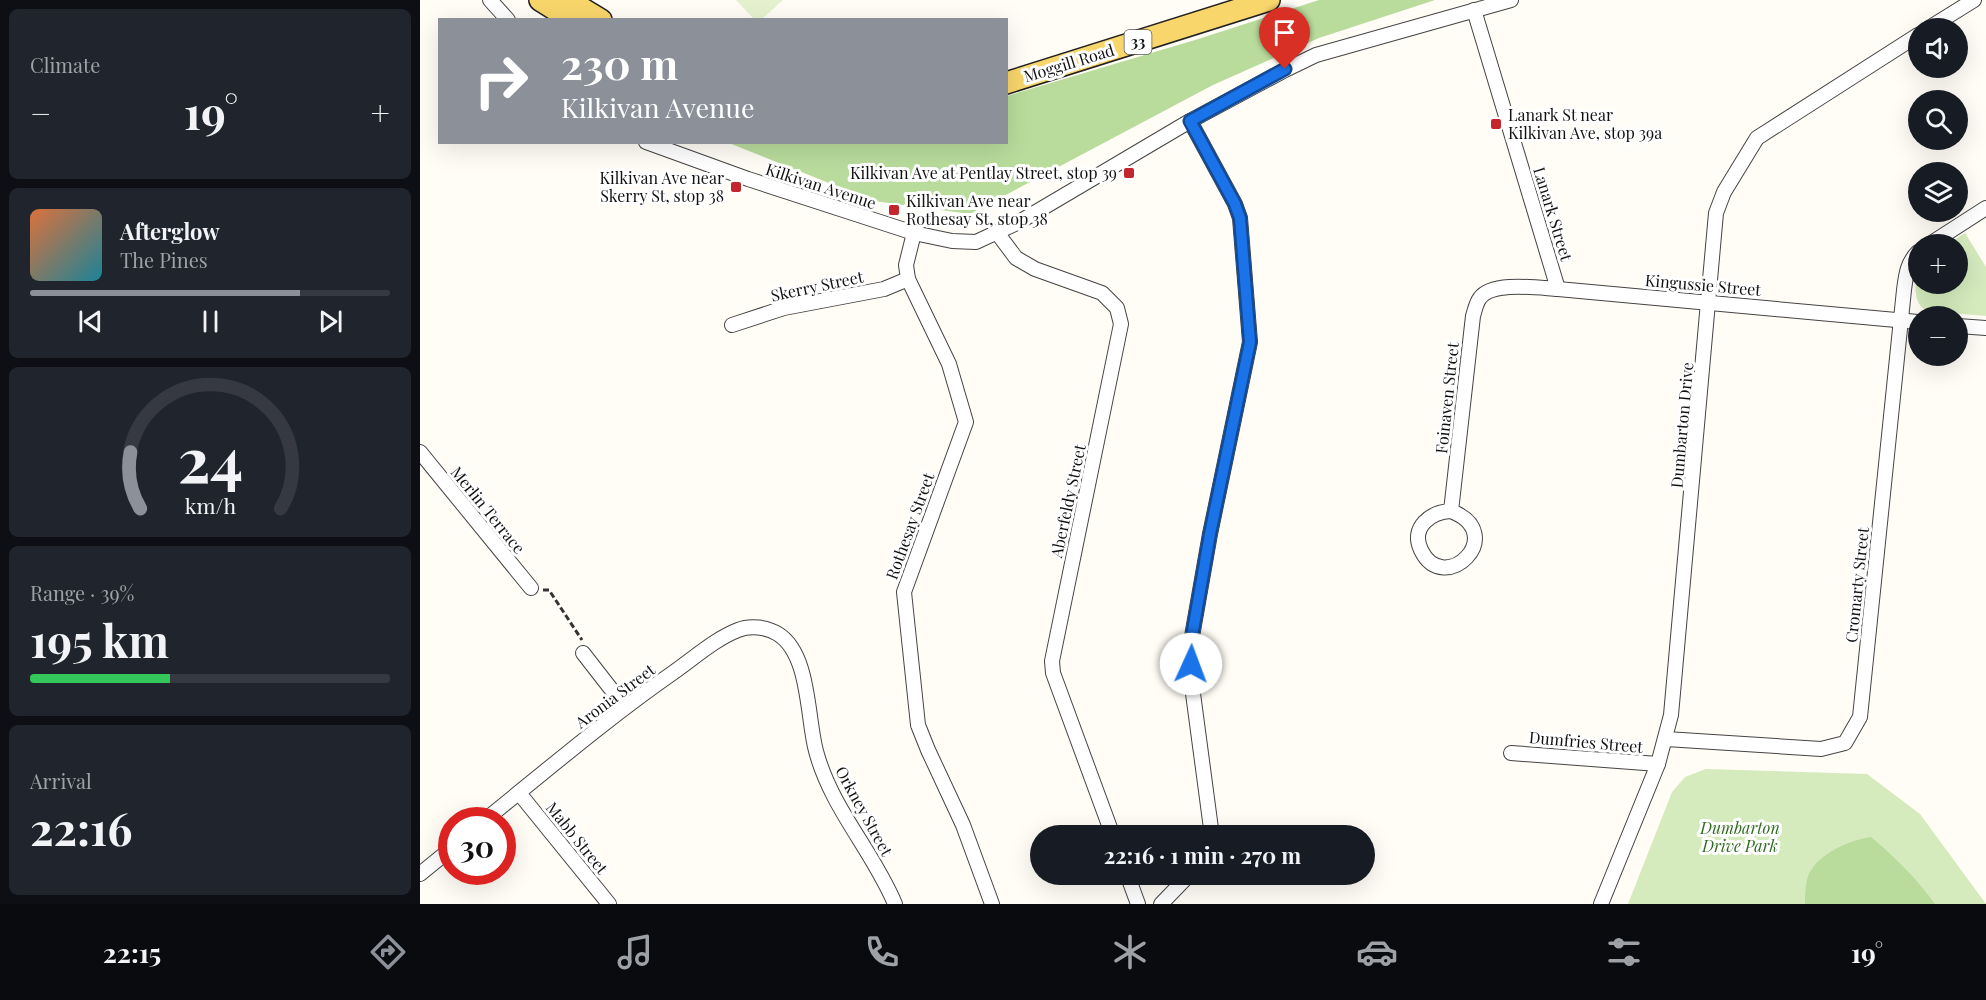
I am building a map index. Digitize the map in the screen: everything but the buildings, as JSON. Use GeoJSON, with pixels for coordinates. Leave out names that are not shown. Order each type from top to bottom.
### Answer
{"type":"FeatureCollection","features":[{"type":"Feature","properties":{"kind":"main road"},"geometry":{"type":"LineString","coordinates":[[540,0],[569,18]]}},
{"type":"Feature","properties":{"kind":"main road"},"geometry":{"type":"LineString","coordinates":[[567,0],[598,18]]}},
{"type":"Feature","properties":{"kind":"main road","name":"Moggill Road"},"geometry":{"type":"LineString","coordinates":[[1008,82],[1269,0]]}},
{"type":"Feature","properties":{"kind":"street"},"geometry":{"type":"LineString","coordinates":[[490,0],[506,18]]}},
{"type":"Feature","properties":{"kind":"street","name":"Kilkivan Avenue"},"geometry":{"type":"LineString","coordinates":[[651,144],[690,160],[914,233],[976,242],[998,234],[1190,121],[1285,69],[1316,55],[1511,0]]}},
{"type":"Feature","properties":{"kind":"street"},"geometry":{"type":"LineString","coordinates":[[1945,18],[1974,0]]}},
{"type":"Feature","properties":{"kind":"street","name":"Lanark Street"},"geometry":{"type":"LineString","coordinates":[[1474,10],[1558,289]]}},
{"type":"Feature","properties":{"kind":"street","name":"Dumbarton Drive"},"geometry":{"type":"LineString","coordinates":[[1601,904],[1658,764],[1671,715],[1710,302],[1716,213],[1724,192],[1757,138],[1908,41]]}},
{"type":"Feature","properties":{"kind":"street"},"geometry":{"type":"LineString","coordinates":[[1190,121],[1235,204],[1240,218],[1250,342],[1210,534],[1191,642],[1192,686],[1211,825]]}},
{"type":"Feature","properties":{"kind":"street"},"geometry":{"type":"LineString","coordinates":[[1945,234],[1986,207]]}},
{"type":"Feature","properties":{"kind":"street","name":"Rothesay Street"},"geometry":{"type":"LineString","coordinates":[[914,233],[906,265],[908,279],[949,364],[966,422],[904,592],[918,725],[963,825],[992,904]]}},
{"type":"Feature","properties":{"kind":"street","name":"Aberfeldy Street"},"geometry":{"type":"LineString","coordinates":[[998,234],[1016,258],[1035,269],[1102,292],[1117,308],[1121,324],[1052,662],[1053,673],[1109,825]]}},
{"type":"Feature","properties":{"kind":"street","name":"Cromarty Street"},"geometry":{"type":"LineString","coordinates":[[1666,739],[1821,749],[1845,743],[1860,717],[1908,266]]}},
{"type":"Feature","properties":{"kind":"street","name":"Skerry Street"},"geometry":{"type":"LineString","coordinates":[[732,325],[784,308],[884,289],[908,279]]}},
{"type":"Feature","properties":{"kind":"street","name":"Kingussie Street"},"geometry":{"type":"LineString","coordinates":[[1486,292],[1503,287],[1558,289],[1908,321]]}},
{"type":"Feature","properties":{"kind":"street","name":"Foinaven Street"},"geometry":{"type":"LineString","coordinates":[[1451,511],[1473,316],[1479,299],[1486,292]]}},
{"type":"Feature","properties":{"kind":"street"},"geometry":{"type":"LineString","coordinates":[[1968,327],[1986,328]]}},
{"type":"Feature","properties":{"kind":"street","name":"Merlin Terrace"},"geometry":{"type":"LineString","coordinates":[[420,452],[531,588]]}},
{"type":"Feature","properties":{"kind":"street"},"geometry":{"type":"LineString","coordinates":[[1451,511],[1462,515],[1470,524],[1475,535],[1474,547],[1469,557],[1460,565],[1448,568],[1437,566],[1427,559],[1420,549],[1418,537],[1421,526],[1429,517],[1439,512],[1451,511]]}},
{"type":"Feature","properties":{"kind":"street","name":"Aronia Street"},"geometry":{"type":"LineString","coordinates":[[501,807],[625,706],[727,635],[752,627],[764,628],[777,633]]}},
{"type":"Feature","properties":{"kind":"street","name":"Orkney Street"},"geometry":{"type":"LineString","coordinates":[[777,633],[793,649],[802,674],[822,772],[851,828],[884,880],[895,904]]}},
{"type":"Feature","properties":{"kind":"street"},"geometry":{"type":"LineString","coordinates":[[583,653],[625,706]]}},
{"type":"Feature","properties":{"kind":"street","name":"Dumfries Street"},"geometry":{"type":"LineString","coordinates":[[1511,753],[1658,764]]}},
{"type":"Feature","properties":{"kind":"street","name":"Mabb Street"},"geometry":{"type":"LineString","coordinates":[[519,793],[609,904]]}},
{"type":"Feature","properties":{"kind":"street"},"geometry":{"type":"LineString","coordinates":[[420,873],[438,859]]}},
{"type":"Feature","properties":{"kind":"street"},"geometry":{"type":"LineString","coordinates":[[1131,885],[1138,904]]}},
{"type":"Feature","properties":{"kind":"street"},"geometry":{"type":"LineString","coordinates":[[1161,904],[1179,885]]}},
{"type":"Feature","properties":{"kind":"path"},"geometry":{"type":"LineString","coordinates":[[531,588],[549,590],[583,642],[583,653]]}},
{"type":"Feature","properties":{"kind":"green space"},"geometry":{"type":"Polygon","coordinates":[[[736,0],[783,0],[763,18],[753,18],[736,0]]]}},
{"type":"Feature","properties":{"kind":"green space"},"geometry":{"type":"Polygon","coordinates":[[[1319,0],[1435,0],[1319,38],[1213,85],[970,214],[874,201],[732,144],[1008,144],[1008,96],[1319,0]]]}},
{"type":"Feature","properties":{"kind":"green space"},"geometry":{"type":"Polygon","coordinates":[[[1968,238],[1986,267],[1986,316],[1968,314],[1968,306],[1921,306],[1917,294],[1968,294],[1968,238]]]}},
{"type":"Feature","properties":{"kind":"green space","name":"Dumbarton Drive Park"},"geometry":{"type":"Polygon","coordinates":[[[1706,769],[1867,774],[1920,814],[1986,904],[1628,904],[1672,792],[1685,777],[1706,769]]]}},
{"type":"Feature","properties":{"kind":"green space"},"geometry":{"type":"Polygon","coordinates":[[[1871,837],[1889,852],[1935,904],[1805,904],[1807,880],[1816,864],[1842,846],[1871,837]]]}},
{"type":"Feature","properties":{"kind":"place","name":"Lanark St near Kilkivan Ave, stop 39a"},"geometry":{"type":"Point","coordinates":[1496,124]}},
{"type":"Feature","properties":{"kind":"place","name":"Kilkivan Ave at Pentlay Street, stop 39"},"geometry":{"type":"Point","coordinates":[1129,173]}},
{"type":"Feature","properties":{"kind":"place","name":"Kilkivan Ave near Skerry St, stop 38"},"geometry":{"type":"Point","coordinates":[736,187]}},
{"type":"Feature","properties":{"kind":"place","name":"Kilkivan Ave near Rothesay St, stop 38"},"geometry":{"type":"Point","coordinates":[894,210]}},
{"type":"Feature","properties":{"kind":"route"},"geometry":{"type":"LineString","coordinates":[[1191,664],[1191,642],[1210,534],[1250,342],[1240,218],[1235,204],[1190,121],[1285,69]]}}]}
